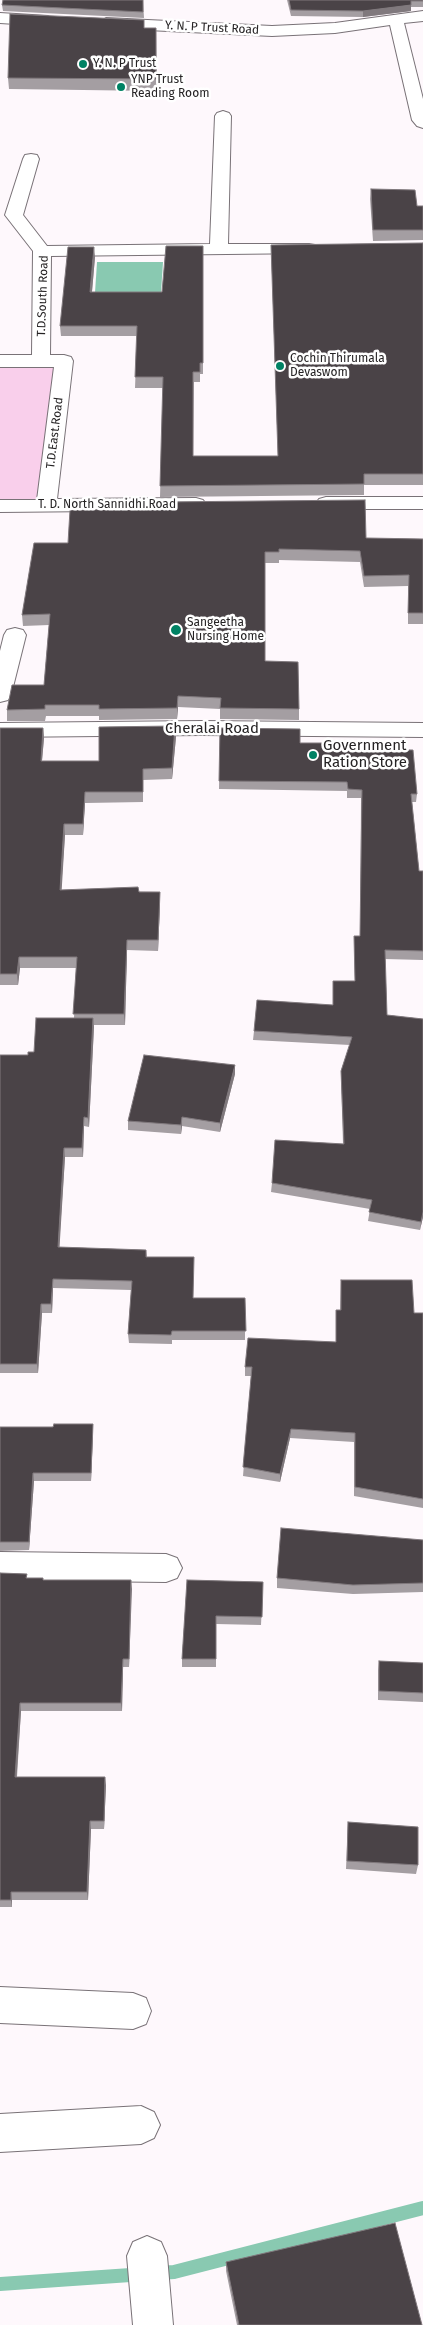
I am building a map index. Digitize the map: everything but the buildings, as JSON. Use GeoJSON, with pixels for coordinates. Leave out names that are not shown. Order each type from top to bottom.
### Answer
{"type":"FeatureCollection","features":[{"type":"Feature","properties":{"kind":"street"},"geometry":{"type":"LineString","coordinates":[[0,18],[30,14],[67,22]]}},
{"type":"Feature","properties":{"kind":"street","name":"Y. N. P Trust Road"},"geometry":{"type":"LineString","coordinates":[[87,22],[272,31],[335,28],[423,16]]}},
{"type":"Feature","properties":{"kind":"street"},"geometry":{"type":"LineString","coordinates":[[396,20],[420,120],[423,123]]}},
{"type":"Feature","properties":{"kind":"street"},"geometry":{"type":"LineString","coordinates":[[219,250],[224,116]]}},
{"type":"Feature","properties":{"kind":"street"},"geometry":{"type":"LineString","coordinates":[[31,159],[14,215],[42,251]]}},
{"type":"Feature","properties":{"kind":"street","name":"T.D.South Road"},"geometry":{"type":"LineString","coordinates":[[41,360],[42,251],[326,248]]}},
{"type":"Feature","properties":{"kind":"street"},"geometry":{"type":"LineString","coordinates":[[0,360],[41,360]]}},
{"type":"Feature","properties":{"kind":"street","name":"T.D.East.Road"},"geometry":{"type":"LineString","coordinates":[[41,360],[64,361],[46,506]]}},
{"type":"Feature","properties":{"kind":"street"},"geometry":{"type":"LineString","coordinates":[[304,504],[423,503]]}},
{"type":"Feature","properties":{"kind":"street","name":"T. D. North Sannidhi.Road"},"geometry":{"type":"LineString","coordinates":[[0,506],[214,504]]}},
{"type":"Feature","properties":{"kind":"street"},"geometry":{"type":"LineString","coordinates":[[0,695],[14,635]]}},
{"type":"Feature","properties":{"kind":"street","name":"Cheralai Road"},"geometry":{"type":"LineString","coordinates":[[0,730],[202,728],[423,730]]}},
{"type":"Feature","properties":{"kind":"street"},"geometry":{"type":"LineString","coordinates":[[0,1566],[166,1568]]}},
{"type":"Feature","properties":{"kind":"street"},"geometry":{"type":"LineString","coordinates":[[0,2005],[133,2011]]}},
{"type":"Feature","properties":{"kind":"street"},"geometry":{"type":"LineString","coordinates":[[0,2133],[141,2125]]}},
{"type":"Feature","properties":{"kind":"shaded area"},"geometry":{"type":"Polygon","coordinates":[[[97,262],[163,262],[161,293],[95,293],[97,262]]]}},
{"type":"Feature","properties":{"kind":"shaded area"},"geometry":{"type":"Polygon","coordinates":[[[0,366],[55,367],[41,501],[0,501],[0,366]]]}},
{"type":"Feature","properties":{"kind":"waterway"},"geometry":{"type":"LineString","coordinates":[[0,2284],[174,2272],[423,2208]]}},
{"type":"Feature","properties":{"kind":"place","name":"Y. N. P Trust"},"geometry":{"type":"Point","coordinates":[83,64]}},
{"type":"Feature","properties":{"kind":"place","name":"YNP Trust Reading Room"},"geometry":{"type":"Point","coordinates":[121,87]}},
{"type":"Feature","properties":{"kind":"place","name":"Cochin Thirumala Devaswom"},"geometry":{"type":"Point","coordinates":[280,366]}},
{"type":"Feature","properties":{"kind":"place","name":"Sangeetha Nursing Home"},"geometry":{"type":"Point","coordinates":[176,630]}},
{"type":"Feature","properties":{"kind":"place","name":"Government Ration Store"},"geometry":{"type":"Point","coordinates":[313,755]}}]}
